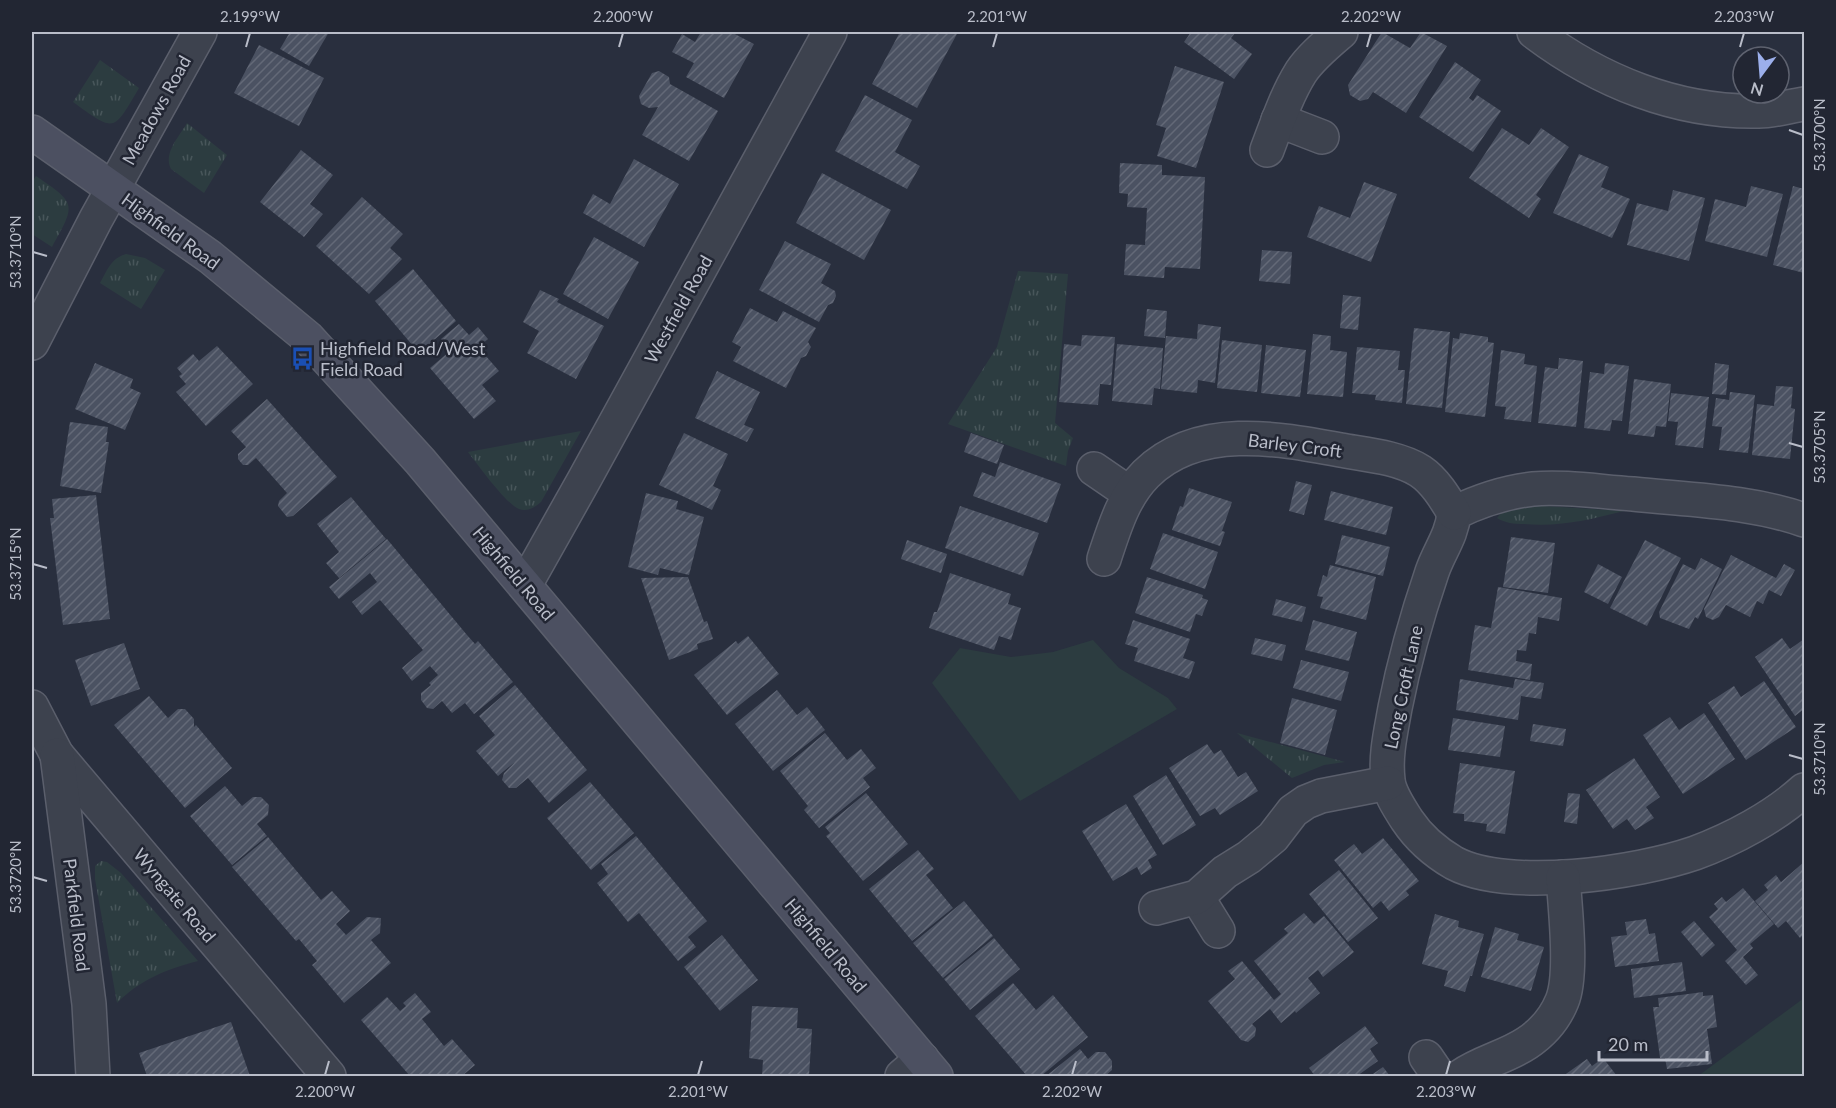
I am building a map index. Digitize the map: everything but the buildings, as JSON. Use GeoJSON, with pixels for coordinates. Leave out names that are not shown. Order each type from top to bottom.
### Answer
{"type":"FeatureCollection","features":[{"type":"Feature","properties":{"kind":"street","name":"Meadows Road"},"geometry":{"type":"LineString","coordinates":[[113,189],[200,32]]}},
{"type":"Feature","properties":{"kind":"street","name":"Westfield Road"},"geometry":{"type":"LineString","coordinates":[[525,585],[830,32]]}},
{"type":"Feature","properties":{"kind":"street"},"geometry":{"type":"LineString","coordinates":[[1322,137],[1273,135],[1302,71],[1324,46],[1341,32]]}},
{"type":"Feature","properties":{"kind":"street"},"geometry":{"type":"LineString","coordinates":[[1534,32],[1583,65],[1656,97],[1706,107],[1760,111],[1804,104]]}},
{"type":"Feature","properties":{"kind":"street","name":"Highfield Road"},"geometry":{"type":"LineString","coordinates":[[32,132],[210,257],[308,338],[420,461],[525,585],[920,1071]]}},
{"type":"Feature","properties":{"kind":"street"},"geometry":{"type":"LineString","coordinates":[[32,344],[113,189]]}},
{"type":"Feature","properties":{"kind":"street","name":"Barley Croft"},"geometry":{"type":"LineString","coordinates":[[1104,559],[1129,493],[1147,473],[1170,456],[1223,439],[1255,438],[1303,443],[1388,459],[1419,471],[1440,490],[1454,513]]}},
{"type":"Feature","properties":{"kind":"street"},"geometry":{"type":"LineString","coordinates":[[1094,469],[1129,493]]}},
{"type":"Feature","properties":{"kind":"street"},"geometry":{"type":"LineString","coordinates":[[1454,513],[1472,504],[1511,493],[1534,489],[1576,489],[1762,508],[1804,520]]}},
{"type":"Feature","properties":{"kind":"street","name":"Long Croft Lane"},"geometry":{"type":"LineString","coordinates":[[1454,513],[1453,528],[1433,569],[1402,675],[1389,740],[1387,766],[1388,783],[1415,832],[1432,849],[1455,863],[1482,872],[1513,877],[1563,877],[1620,871],[1696,852],[1740,832],[1791,802],[1804,790]]}},
{"type":"Feature","properties":{"kind":"street","name":"Wyngate Road"},"geometry":{"type":"LineString","coordinates":[[32,706],[57,755],[329,1077]]}},
{"type":"Feature","properties":{"kind":"street","name":"Parkfield Road"},"geometry":{"type":"LineString","coordinates":[[57,755],[89,1004],[93,1077]]}},
{"type":"Feature","properties":{"kind":"street"},"geometry":{"type":"LineString","coordinates":[[1156,908],[1197,897],[1225,872],[1249,857],[1273,837],[1293,811],[1306,802],[1321,796],[1388,783]]}},
{"type":"Feature","properties":{"kind":"street"},"geometry":{"type":"LineString","coordinates":[[1461,1077],[1527,1043],[1554,1017],[1563,999],[1568,973],[1563,877]]}},
{"type":"Feature","properties":{"kind":"street"},"geometry":{"type":"LineString","coordinates":[[1197,897],[1218,931]]}},
{"type":"Feature","properties":{"kind":"green space"},"geometry":{"type":"Polygon","coordinates":[[[100,60],[139,88],[124,113],[112,123],[98,119],[73,102],[100,60]]]}},
{"type":"Feature","properties":{"kind":"green space"},"geometry":{"type":"Polygon","coordinates":[[[187,123],[227,155],[204,193],[171,169],[169,163],[170,151],[187,123]]]}},
{"type":"Feature","properties":{"kind":"green space"},"geometry":{"type":"Polygon","coordinates":[[[36,176],[59,193],[68,206],[65,222],[52,247],[32,234],[32,182],[36,176]]]}},
{"type":"Feature","properties":{"kind":"green space"},"geometry":{"type":"Polygon","coordinates":[[[126,254],[145,258],[165,270],[141,309],[100,283],[113,262],[126,254]]]}},
{"type":"Feature","properties":{"kind":"green space"},"geometry":{"type":"Polygon","coordinates":[[[1018,271],[1068,274],[1055,423],[1073,438],[1066,466],[948,424],[997,347],[1018,271]]]}},
{"type":"Feature","properties":{"kind":"green space"},"geometry":{"type":"Polygon","coordinates":[[[581,431],[541,502],[528,509],[522,510],[513,506],[492,484],[468,452],[581,431]]]}},
{"type":"Feature","properties":{"kind":"green space"},"geometry":{"type":"Polygon","coordinates":[[[1528,505],[1624,511],[1562,524],[1513,523],[1497,518],[1503,511],[1528,505]]]}},
{"type":"Feature","properties":{"kind":"green space"},"geometry":{"type":"Polygon","coordinates":[[[1093,640],[1119,668],[1168,698],[1177,709],[1020,801],[932,683],[960,648],[1011,657],[1053,652],[1093,640]]]}},
{"type":"Feature","properties":{"kind":"green space"},"geometry":{"type":"Polygon","coordinates":[[[1237,733],[1345,762],[1324,765],[1292,778],[1237,733]]]}},
{"type":"Feature","properties":{"kind":"green space"},"geometry":{"type":"Polygon","coordinates":[[[101,861],[107,862],[121,873],[198,961],[154,976],[117,1003],[95,879],[95,866],[101,861]]]}},
{"type":"Feature","properties":{"kind":"green space"},"geometry":{"type":"Polygon","coordinates":[[[1804,998],[1804,1076],[1698,1076],[1804,998]]]}},
{"type":"Feature","properties":{"kind":"place","name":"Highfield Road/West Field Road"},"geometry":{"type":"Point","coordinates":[302,358]}}]}
